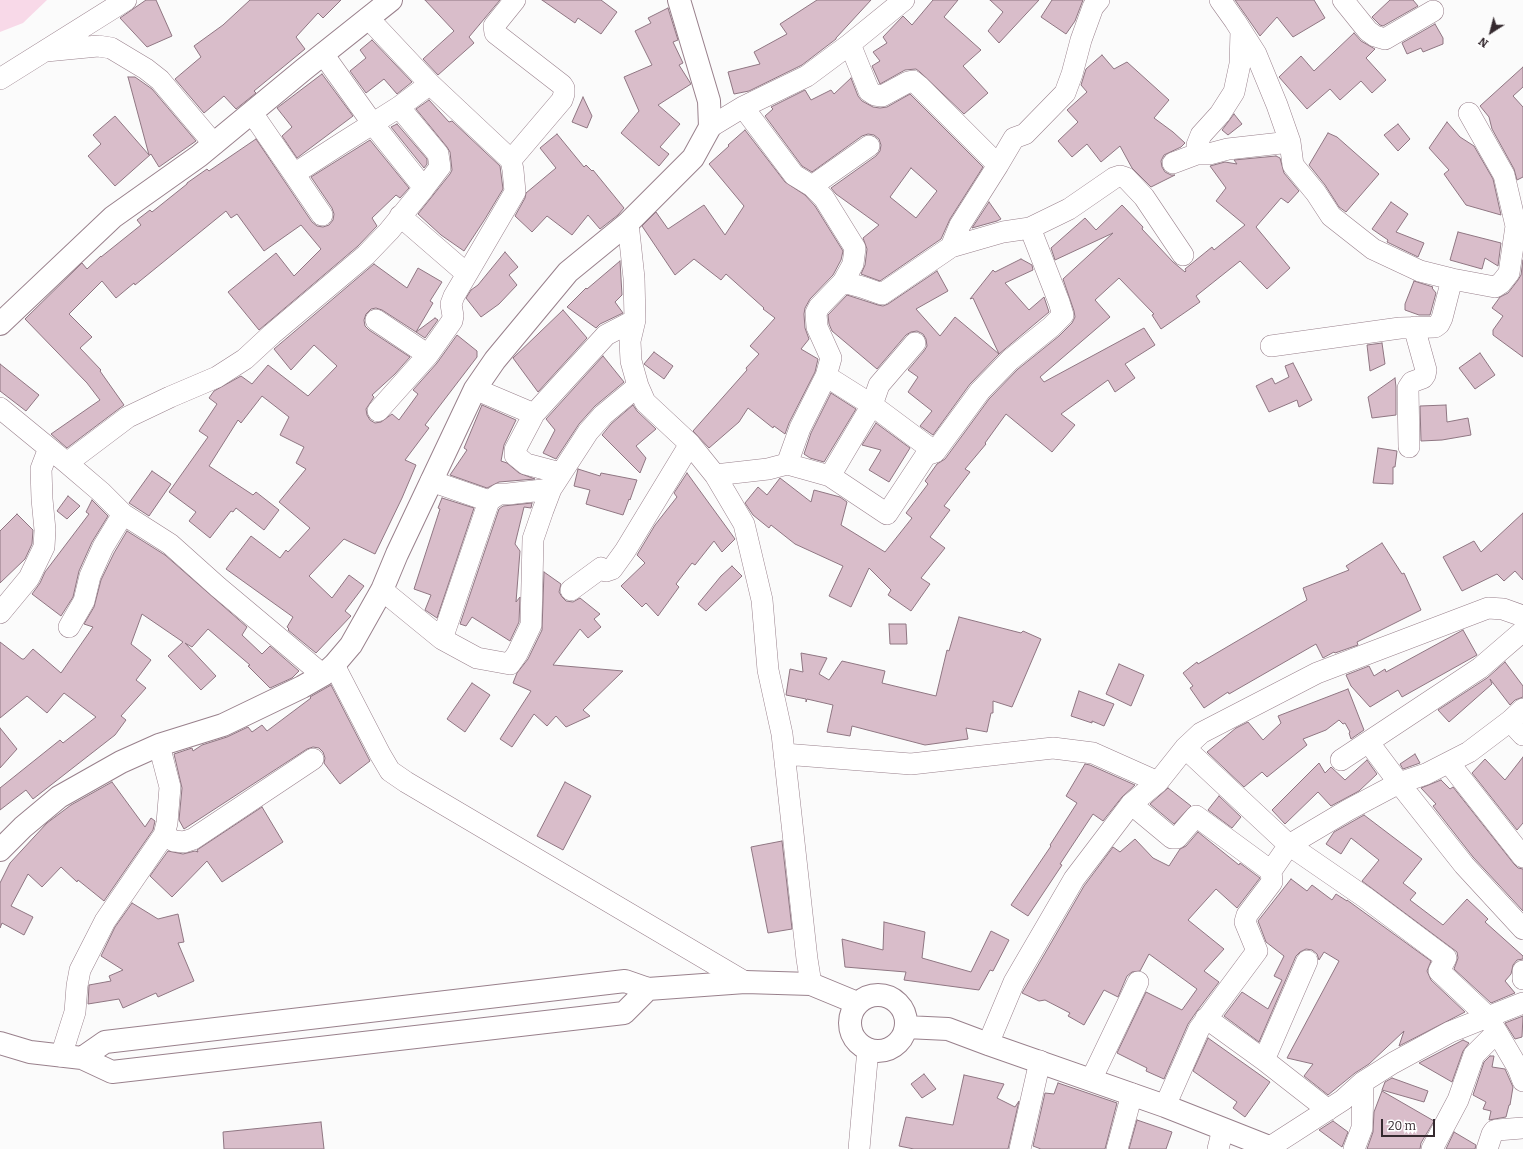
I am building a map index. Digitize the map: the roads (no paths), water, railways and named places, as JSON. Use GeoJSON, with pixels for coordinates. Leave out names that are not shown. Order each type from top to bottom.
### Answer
{"type":"FeatureCollection","features":[{"type":"Feature","properties":{"kind":"street"},"geometry":{"type":"LineString","coordinates":[[0,79],[126,0]]}},
{"type":"Feature","properties":{"kind":"street"},"geometry":{"type":"LineString","coordinates":[[0,324],[113,217],[199,156],[391,0]]}},
{"type":"Feature","properties":{"kind":"street"},"geometry":{"type":"LineString","coordinates":[[512,160],[562,100],[564,94],[564,88],[562,85],[495,34],[494,26],[514,0]]}},
{"type":"Feature","properties":{"kind":"street"},"geometry":{"type":"LineString","coordinates":[[679,0],[709,101],[710,127]]}},
{"type":"Feature","properties":{"kind":"street"},"geometry":{"type":"LineString","coordinates":[[0,850],[23,827],[59,797],[121,762],[159,745],[223,725],[302,687],[328,670],[351,645],[382,590],[474,389],[495,360],[568,272],[628,223],[693,158],[710,127],[743,107],[807,76],[850,44],[904,0]]}},
{"type":"Feature","properties":{"kind":"street"},"geometry":{"type":"LineString","coordinates":[[951,246],[960,225],[1014,138],[1024,134],[1065,93],[1093,7],[1100,0]]}},
{"type":"Feature","properties":{"kind":"street"},"geometry":{"type":"LineString","coordinates":[[1220,0],[1256,54],[1277,105],[1290,142],[1293,165],[1316,193],[1331,216],[1373,249],[1420,271],[1495,287],[1501,283],[1509,273],[1516,226],[1504,175],[1469,113]]}},
{"type":"Feature","properties":{"kind":"street"},"geometry":{"type":"LineString","coordinates":[[1343,0],[1368,31],[1375,36],[1385,39],[1433,11]]}},
{"type":"Feature","properties":{"kind":"street"},"geometry":{"type":"LineString","coordinates":[[368,18],[430,84],[512,160],[516,192],[454,296],[451,304],[453,316],[452,321],[428,355],[378,411]]}},
{"type":"Feature","properties":{"kind":"street"},"geometry":{"type":"LineString","coordinates":[[1197,154],[1196,145],[1201,135],[1220,114],[1234,92],[1240,64],[1242,31]]}},
{"type":"Feature","properties":{"kind":"street"},"geometry":{"type":"LineString","coordinates":[[850,44],[870,91],[875,95],[882,96],[908,82],[913,81],[920,86],[998,165]]}},
{"type":"Feature","properties":{"kind":"street"},"geometry":{"type":"LineString","coordinates":[[46,51],[98,46],[111,48],[146,68],[160,80],[214,144]]}},
{"type":"Feature","properties":{"kind":"street"},"geometry":{"type":"LineString","coordinates":[[323,54],[373,124],[424,188]]}},
{"type":"Feature","properties":{"kind":"street"},"geometry":{"type":"LineString","coordinates":[[294,174],[400,107],[430,84]]}},
{"type":"Feature","properties":{"kind":"street"},"geometry":{"type":"LineString","coordinates":[[67,463],[128,417],[217,377],[245,360],[272,334],[366,255],[389,231],[440,167],[438,154],[400,107]]}},
{"type":"Feature","properties":{"kind":"street"},"geometry":{"type":"LineString","coordinates":[[743,107],[794,175],[812,186],[824,198],[855,248],[853,264],[843,282],[819,307],[816,313],[817,327],[831,358],[826,376],[800,428],[787,464]]}},
{"type":"Feature","properties":{"kind":"street"},"geometry":{"type":"LineString","coordinates":[[252,113],[322,215]]}},
{"type":"Feature","properties":{"kind":"street"},"geometry":{"type":"LineString","coordinates":[[1173,163],[1197,154],[1209,154],[1228,148],[1290,142]]}},
{"type":"Feature","properties":{"kind":"street"},"geometry":{"type":"LineString","coordinates":[[812,186],[869,146]]}},
{"type":"Feature","properties":{"kind":"street"},"geometry":{"type":"LineString","coordinates":[[843,282],[882,294],[951,246],[1003,232],[1030,228],[1069,209],[1114,178],[1120,176],[1126,178],[1144,197],[1183,255]]}},
{"type":"Feature","properties":{"kind":"street"},"geometry":{"type":"LineString","coordinates":[[400,216],[467,274]]}},
{"type":"Feature","properties":{"kind":"street"},"geometry":{"type":"LineString","coordinates":[[628,223],[634,278],[635,320],[630,341],[631,361],[638,386],[645,402],[690,444],[715,475],[744,524],[762,600],[768,670],[782,734],[811,984]]}},
{"type":"Feature","properties":{"kind":"street"},"geometry":{"type":"LineString","coordinates":[[715,475],[768,469],[787,464],[830,476],[887,514],[926,455],[935,452],[980,391],[1010,360],[1051,327],[1063,315],[1030,228]]}},
{"type":"Feature","properties":{"kind":"street"},"geometry":{"type":"LineString","coordinates":[[1271,346],[1414,327],[1435,327],[1439,324],[1442,318],[1452,279]]}},
{"type":"Feature","properties":{"kind":"street"},"geometry":{"type":"LineString","coordinates":[[376,320],[428,355]]}},
{"type":"Feature","properties":{"kind":"street"},"geometry":{"type":"LineString","coordinates":[[556,481],[526,464],[515,455],[515,450],[534,414],[606,335],[635,320]]}},
{"type":"Feature","properties":{"kind":"street"},"geometry":{"type":"LineString","coordinates":[[1409,447],[1408,388],[1412,382],[1423,378],[1426,370],[1414,327]]}},
{"type":"Feature","properties":{"kind":"street"},"geometry":{"type":"LineString","coordinates":[[830,476],[872,405],[880,386],[915,343]]}},
{"type":"Feature","properties":{"kind":"street"},"geometry":{"type":"LineString","coordinates":[[826,376],[872,405],[935,452]]}},
{"type":"Feature","properties":{"kind":"street"},"geometry":{"type":"LineString","coordinates":[[382,590],[442,639],[477,658],[510,664],[517,654],[531,625],[533,539],[542,510],[556,481],[588,432],[603,415],[638,386]]}},
{"type":"Feature","properties":{"kind":"street"},"geometry":{"type":"LineString","coordinates":[[474,389],[534,414]]}},
{"type":"Feature","properties":{"kind":"street"},"geometry":{"type":"LineString","coordinates":[[0,408],[101,492],[124,514],[170,544],[218,587],[328,670],[390,771],[406,782],[745,982]]}},
{"type":"Feature","properties":{"kind":"street"},"geometry":{"type":"LineString","coordinates":[[571,590],[601,568],[606,571],[612,570],[690,444]]}},
{"type":"Feature","properties":{"kind":"street"},"geometry":{"type":"LineString","coordinates":[[0,613],[29,578],[44,547],[46,530],[42,499],[41,469],[48,448]]}},
{"type":"Feature","properties":{"kind":"street"},"geometry":{"type":"LineString","coordinates":[[431,481],[489,501]]}},
{"type":"Feature","properties":{"kind":"street"},"geometry":{"type":"LineString","coordinates":[[442,639],[489,501],[498,494],[508,494],[556,481]]}},
{"type":"Feature","properties":{"kind":"street"},"geometry":{"type":"LineString","coordinates":[[69,627],[84,601],[90,576],[103,547],[124,514]]}},
{"type":"Feature","properties":{"kind":"street"},"geometry":{"type":"LineString","coordinates":[[988,1044],[1014,982],[1074,878],[1131,804],[1158,782],[1186,748],[1201,733],[1317,673],[1488,608],[1503,609],[1523,616]]}},
{"type":"Feature","properties":{"kind":"street"},"geometry":{"type":"LineString","coordinates":[[1341,760],[1369,743],[1480,668],[1523,631]]}},
{"type":"Feature","properties":{"kind":"street"},"geometry":{"type":"LineString","coordinates":[[1165,1106],[1199,1029],[1257,951],[1245,922],[1247,915],[1272,882],[1271,871],[1289,845],[1348,810],[1399,783],[1426,774],[1470,752],[1519,722]]}},
{"type":"Feature","properties":{"kind":"street"},"geometry":{"type":"LineString","coordinates":[[1369,743],[1464,865],[1523,929]]}},
{"type":"Feature","properties":{"kind":"street"},"geometry":{"type":"LineString","coordinates":[[72,1057],[77,986],[80,970],[105,921],[164,835],[168,817],[170,787],[159,745]]}},
{"type":"Feature","properties":{"kind":"street"},"geometry":{"type":"LineString","coordinates":[[784,754],[911,764],[1053,748],[1093,753],[1158,782]]}},
{"type":"Feature","properties":{"kind":"street"},"geometry":{"type":"LineString","coordinates":[[1186,748],[1289,845],[1366,898],[1446,958],[1439,971],[1492,1025],[1518,1068],[1523,1081]]}},
{"type":"Feature","properties":{"kind":"street"},"geometry":{"type":"LineString","coordinates":[[164,835],[174,841],[184,842],[193,839],[313,759]]}},
{"type":"Feature","properties":{"kind":"street"},"geometry":{"type":"LineString","coordinates":[[1449,763],[1517,834],[1523,857]]}},
{"type":"Feature","properties":{"kind":"street"},"geometry":{"type":"LineString","coordinates":[[1131,804],[1172,838],[1177,838],[1196,816],[1271,871]]}},
{"type":"Feature","properties":{"kind":"street"},"geometry":{"type":"LineString","coordinates":[[1264,1060],[1307,960]]}},
{"type":"Feature","properties":{"kind":"street"},"geometry":{"type":"LineString","coordinates":[[1523,971],[1523,979]]}},
{"type":"Feature","properties":{"kind":"street"},"geometry":{"type":"LineString","coordinates":[[72,1057],[105,1042],[625,981],[648,989],[745,982],[811,984],[858,1003]]}},
{"type":"Feature","properties":{"kind":"street"},"geometry":{"type":"LineString","coordinates":[[1092,1080],[1138,982]]}},
{"type":"Feature","properties":{"kind":"street"},"geometry":{"type":"LineString","coordinates":[[0,1043],[30,1052],[72,1057],[112,1072],[624,1013],[648,989]]}},
{"type":"Feature","properties":{"kind":"street"},"geometry":{"type":"LineString","coordinates":[[876,994],[888,996],[903,1008],[906,1018],[906,1028],[903,1036],[897,1044],[889,1049],[878,1051],[868,1049],[856,1040],[851,1032],[850,1024],[851,1014],[858,1003],[865,997],[876,994]]}},
{"type":"Feature","properties":{"kind":"street"},"geometry":{"type":"LineString","coordinates":[[1432,1149],[1458,1100],[1474,1055],[1492,1025],[1523,1003]]}},
{"type":"Feature","properties":{"kind":"street"},"geometry":{"type":"LineString","coordinates":[[1206,1018],[1264,1060],[1328,1110]]}},
{"type":"Feature","properties":{"kind":"street"},"geometry":{"type":"LineString","coordinates":[[906,1028],[948,1029],[1165,1106],[1221,1139],[1272,1148],[1393,1063],[1450,1032],[1492,1025]]}},
{"type":"Feature","properties":{"kind":"street"},"geometry":{"type":"LineString","coordinates":[[859,1149],[868,1049]]}},
{"type":"Feature","properties":{"kind":"street"},"geometry":{"type":"LineString","coordinates":[[1020,1149],[1040,1061]]}},
{"type":"Feature","properties":{"kind":"street"},"geometry":{"type":"LineString","coordinates":[[1354,1149],[1362,1128],[1364,1082]]}},
{"type":"Feature","properties":{"kind":"street"},"geometry":{"type":"LineString","coordinates":[[1117,1149],[1132,1094]]}},
{"type":"Feature","properties":{"kind":"street"},"geometry":{"type":"LineString","coordinates":[[1488,1149],[1494,1131],[1523,1128]]}}]}
